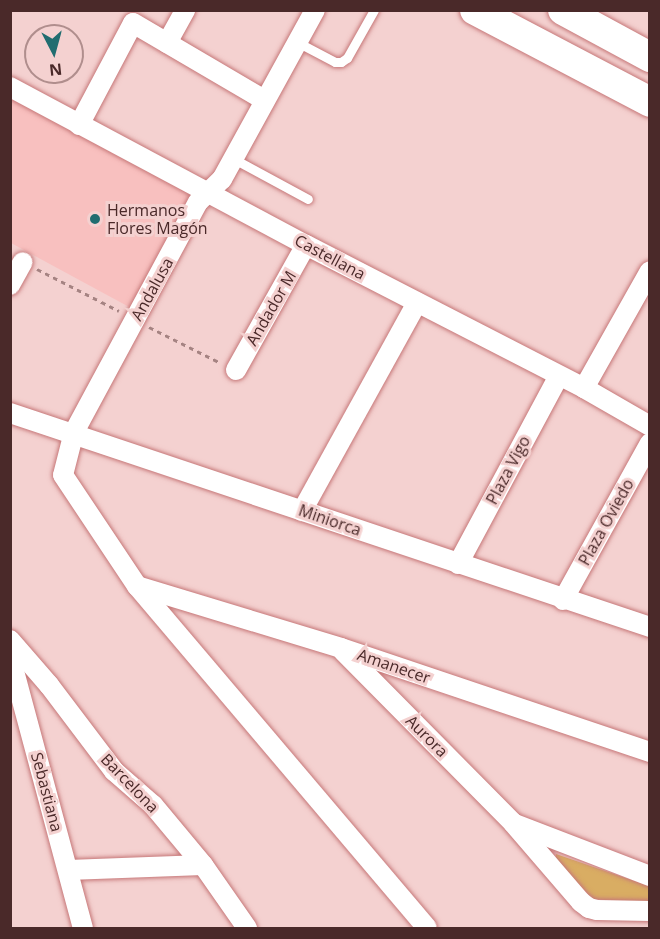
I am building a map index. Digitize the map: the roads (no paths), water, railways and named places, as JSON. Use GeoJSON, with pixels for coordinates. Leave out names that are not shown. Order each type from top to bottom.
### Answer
{"type":"FeatureCollection","features":[{"type":"Feature","properties":{"kind":"main road"},"geometry":{"type":"LineString","coordinates":[[476,10],[650,102]]}},
{"type":"Feature","properties":{"kind":"main road"},"geometry":{"type":"LineString","coordinates":[[563,10],[650,57]]}},
{"type":"Feature","properties":{"kind":"street"},"geometry":{"type":"LineString","coordinates":[[167,43],[185,10]]}},
{"type":"Feature","properties":{"kind":"street","name":"Andalusa"},"geometry":{"type":"LineString","coordinates":[[137,586],[66,484],[63,466],[74,432],[135,320],[206,192],[222,178],[234,159],[264,100],[315,10]]}},
{"type":"Feature","properties":{"kind":"street"},"geometry":{"type":"LineString","coordinates":[[79,126],[133,23],[264,100]]}},
{"type":"Feature","properties":{"kind":"street","name":"Castellana"},"geometry":{"type":"LineString","coordinates":[[10,87],[79,126],[584,388],[650,426]]}},
{"type":"Feature","properties":{"kind":"street","name":"Andador M"},"geometry":{"type":"LineString","coordinates":[[236,370],[306,245]]}},
{"type":"Feature","properties":{"kind":"street"},"geometry":{"type":"LineString","coordinates":[[10,285],[23,262]]}},
{"type":"Feature","properties":{"kind":"street"},"geometry":{"type":"LineString","coordinates":[[584,388],[650,271]]}},
{"type":"Feature","properties":{"kind":"street"},"geometry":{"type":"LineString","coordinates":[[302,511],[417,303]]}},
{"type":"Feature","properties":{"kind":"street","name":"Plaza Vigo"},"geometry":{"type":"LineString","coordinates":[[458,564],[559,376]]}},
{"type":"Feature","properties":{"kind":"street","name":"Miniorca"},"geometry":{"type":"LineString","coordinates":[[10,413],[74,432],[563,600],[650,627]]}},
{"type":"Feature","properties":{"kind":"street","name":"Plaza Oviedo"},"geometry":{"type":"LineString","coordinates":[[563,600],[650,443]]}},
{"type":"Feature","properties":{"kind":"street"},"geometry":{"type":"LineString","coordinates":[[137,586],[427,928]]}},
{"type":"Feature","properties":{"kind":"street","name":"Amanecer"},"geometry":{"type":"LineString","coordinates":[[137,586],[341,648],[650,752]]}},
{"type":"Feature","properties":{"kind":"street","name":"Barcelona"},"geometry":{"type":"LineString","coordinates":[[10,640],[49,685],[114,771],[153,805],[203,865],[247,928]]}},
{"type":"Feature","properties":{"kind":"street","name":"Aurora"},"geometry":{"type":"LineString","coordinates":[[341,648],[513,823],[589,908],[650,911]]}},
{"type":"Feature","properties":{"kind":"street","name":"Sebastiana"},"geometry":{"type":"LineString","coordinates":[[10,656],[83,928]]}},
{"type":"Feature","properties":{"kind":"street","name":"Aurora"},"geometry":{"type":"LineString","coordinates":[[513,823],[650,876]]}},
{"type":"Feature","properties":{"kind":"street"},"geometry":{"type":"LineString","coordinates":[[68,870],[203,865]]}},
{"type":"Feature","properties":{"kind":"lane"},"geometry":{"type":"LineString","coordinates":[[297,42],[334,62],[342,62],[347,58],[374,10]]}},
{"type":"Feature","properties":{"kind":"lane"},"geometry":{"type":"LineString","coordinates":[[234,159],[308,199]]}},
{"type":"Feature","properties":{"kind":"place","name":"Hermanos Flores Magón"},"geometry":{"type":"Point","coordinates":[95,219]}}]}
